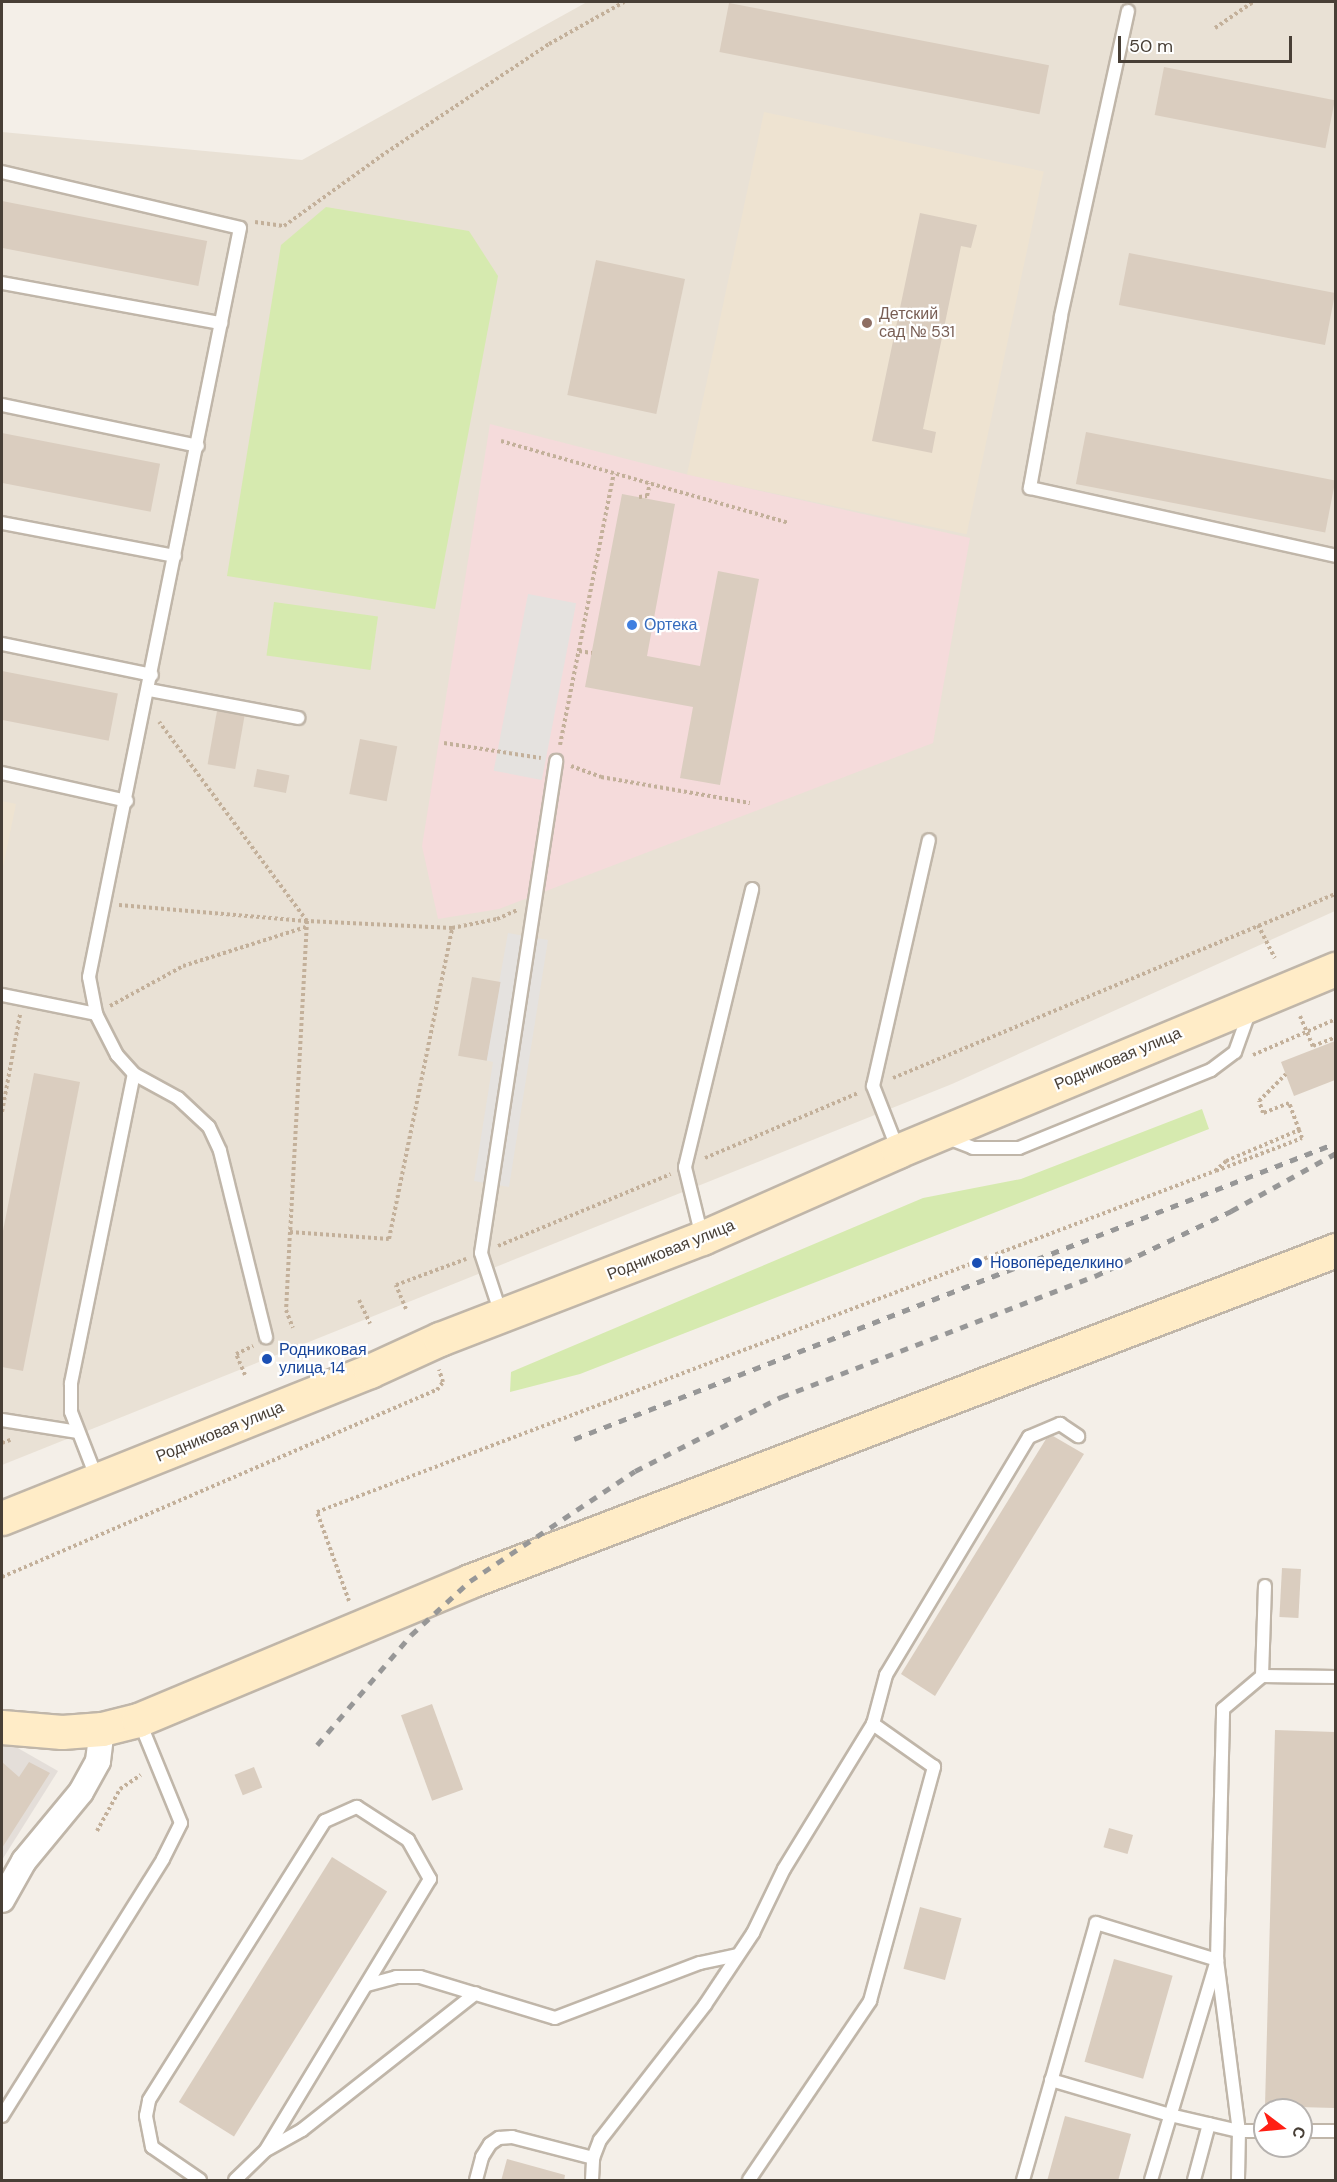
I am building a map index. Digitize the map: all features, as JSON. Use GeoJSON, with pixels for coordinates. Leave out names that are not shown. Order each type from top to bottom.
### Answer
{"type":"FeatureCollection","features":[{"type":"Feature","properties":{"kind":"main road","name":"Родниковая улица"},"geometry":{"type":"LineString","coordinates":[[2,1518],[370,1371],[425,1345],[502,1318],[702,1238],[898,1151],[1335,969]]}},
{"type":"Feature","properties":{"kind":"main road"},"geometry":{"type":"LineString","coordinates":[[2,1727],[62,1732],[102,1729],[138,1720],[470,1581],[1335,1250]]}},
{"type":"Feature","properties":{"kind":"street"},"geometry":{"type":"LineString","coordinates":[[2,1900],[24,1860],[81,1792],[98,1761],[102,1729]]}},
{"type":"Feature","properties":{"kind":"lane"},"geometry":{"type":"LineString","coordinates":[[1128,11],[1061,317],[1030,488],[1335,556]]}},
{"type":"Feature","properties":{"kind":"lane"},"geometry":{"type":"LineString","coordinates":[[2,172],[240,228],[127,801],[88,977],[96,1014],[117,1055],[134,1074],[178,1098],[209,1127],[220,1151],[266,1337]]}},
{"type":"Feature","properties":{"kind":"lane"},"geometry":{"type":"LineString","coordinates":[[2,283],[221,323]]}},
{"type":"Feature","properties":{"kind":"lane"},"geometry":{"type":"LineString","coordinates":[[2,405],[198,446]]}},
{"type":"Feature","properties":{"kind":"lane"},"geometry":{"type":"LineString","coordinates":[[2,523],[176,556]]}},
{"type":"Feature","properties":{"kind":"lane"},"geometry":{"type":"LineString","coordinates":[[2,644],[152,675]]}},
{"type":"Feature","properties":{"kind":"lane"},"geometry":{"type":"LineString","coordinates":[[149,690],[298,718]]}},
{"type":"Feature","properties":{"kind":"lane"},"geometry":{"type":"LineString","coordinates":[[502,1318],[481,1253],[556,761]]}},
{"type":"Feature","properties":{"kind":"lane"},"geometry":{"type":"LineString","coordinates":[[2,773],[127,801]]}},
{"type":"Feature","properties":{"kind":"lane"},"geometry":{"type":"LineString","coordinates":[[898,1151],[873,1086],[929,840]]}},
{"type":"Feature","properties":{"kind":"lane"},"geometry":{"type":"LineString","coordinates":[[702,1238],[685,1167],[752,889]]}},
{"type":"Feature","properties":{"kind":"lane"},"geometry":{"type":"LineString","coordinates":[[2,995],[96,1014]]}},
{"type":"Feature","properties":{"kind":"lane"},"geometry":{"type":"LineString","coordinates":[[939,1134],[973,1148],[1019,1148],[1211,1070],[1235,1052],[1252,1004]]}},
{"type":"Feature","properties":{"kind":"lane"},"geometry":{"type":"LineString","coordinates":[[98,1481],[71,1412],[71,1383],[134,1074]]}},
{"type":"Feature","properties":{"kind":"lane"},"geometry":{"type":"LineString","coordinates":[[2,1420],[78,1432]]}},
{"type":"Feature","properties":{"kind":"lane"},"geometry":{"type":"LineString","coordinates":[[2,1428],[20,1423]]}},
{"type":"Feature","properties":{"kind":"lane"},"geometry":{"type":"LineString","coordinates":[[592,2181],[593,2158],[613,2120],[705,2005],[737,1955],[873,1724],[886,1675],[1029,1437],[1060,1424],[1078,1436]]}},
{"type":"Feature","properties":{"kind":"lane"},"geometry":{"type":"LineString","coordinates":[[1262,1676],[1265,1586]]}},
{"type":"Feature","properties":{"kind":"lane"},"geometry":{"type":"LineString","coordinates":[[1238,2181],[1239,2131],[1217,1960],[1223,1709],[1262,1676],[1335,1677]]}},
{"type":"Feature","properties":{"kind":"lane"},"geometry":{"type":"LineString","coordinates":[[2,2116],[163,1859],[181,1823],[138,1720]]}},
{"type":"Feature","properties":{"kind":"lane"},"geometry":{"type":"LineString","coordinates":[[749,2181],[870,2001],[934,1767],[873,1724]]}},
{"type":"Feature","properties":{"kind":"lane"},"geometry":{"type":"LineString","coordinates":[[200,2181],[152,2147],[146,2116],[149,2100],[325,1821],[357,1807],[408,1840],[430,1879],[368,1985],[266,2150],[235,2181]]}},
{"type":"Feature","properties":{"kind":"lane"},"geometry":{"type":"LineString","coordinates":[[1023,2181],[1096,1923],[1217,1960]]}},
{"type":"Feature","properties":{"kind":"lane"},"geometry":{"type":"LineString","coordinates":[[368,1985],[396,1977],[420,1977],[555,2018],[700,1963],[737,1955]]}},
{"type":"Feature","properties":{"kind":"lane"},"geometry":{"type":"LineString","coordinates":[[1151,2181],[1217,1960]]}},
{"type":"Feature","properties":{"kind":"lane"},"geometry":{"type":"LineString","coordinates":[[266,2150],[302,2130],[476,1993]]}},
{"type":"Feature","properties":{"kind":"lane"},"geometry":{"type":"LineString","coordinates":[[1052,2080],[1170,2115],[1239,2131],[1253,2131]]}},
{"type":"Feature","properties":{"kind":"lane"},"geometry":{"type":"LineString","coordinates":[[1194,2181],[1209,2124]]}},
{"type":"Feature","properties":{"kind":"lane"},"geometry":{"type":"LineString","coordinates":[[1313,2131],[1335,2131]]}},
{"type":"Feature","properties":{"kind":"lane"},"geometry":{"type":"LineString","coordinates":[[476,2181],[483,2157],[490,2144],[499,2138],[512,2137],[593,2158]]}},
{"type":"Feature","properties":{"kind":"path"},"geometry":{"type":"LineString","coordinates":[[240,228],[243,221],[284,226],[391,149],[549,44],[624,2]]}},
{"type":"Feature","properties":{"kind":"path"},"geometry":{"type":"LineString","coordinates":[[1215,28],[1253,2]]}},
{"type":"Feature","properties":{"kind":"path"},"geometry":{"type":"LineString","coordinates":[[501,441],[789,523]]}},
{"type":"Feature","properties":{"kind":"path"},"geometry":{"type":"LineString","coordinates":[[556,761],[614,473]]}},
{"type":"Feature","properties":{"kind":"path"},"geometry":{"type":"LineString","coordinates":[[639,497],[647,496],[650,483]]}},
{"type":"Feature","properties":{"kind":"path"},"geometry":{"type":"LineString","coordinates":[[579,651],[592,653]]}},
{"type":"Feature","properties":{"kind":"path"},"geometry":{"type":"LineString","coordinates":[[149,690],[160,726],[307,921],[286,1310],[294,1328]]}},
{"type":"Feature","properties":{"kind":"path"},"geometry":{"type":"LineString","coordinates":[[444,743],[556,761],[601,777],[750,803]]}},
{"type":"Feature","properties":{"kind":"path"},"geometry":{"type":"LineString","coordinates":[[105,903],[307,921],[452,928],[497,919],[536,902]]}},
{"type":"Feature","properties":{"kind":"path"},"geometry":{"type":"LineString","coordinates":[[1258,925],[1275,958]]}},
{"type":"Feature","properties":{"kind":"path"},"geometry":{"type":"LineString","coordinates":[[96,1014],[183,966],[306,927]]}},
{"type":"Feature","properties":{"kind":"path"},"geometry":{"type":"LineString","coordinates":[[290,1232],[389,1239],[452,928]]}},
{"type":"Feature","properties":{"kind":"path"},"geometry":{"type":"LineString","coordinates":[[2,1112],[24,999]]}},
{"type":"Feature","properties":{"kind":"path"},"geometry":{"type":"LineString","coordinates":[[1300,1017],[1313,1046],[1335,1037]]}},
{"type":"Feature","properties":{"kind":"path"},"geometry":{"type":"LineString","coordinates":[[1244,1059],[1335,1019]]}},
{"type":"Feature","properties":{"kind":"path"},"geometry":{"type":"LineString","coordinates":[[349,1602],[317,1512],[1302,1138],[1289,1102],[1263,1113],[1258,1101],[1286,1074]]}},
{"type":"Feature","properties":{"kind":"path"},"geometry":{"type":"LineString","coordinates":[[1215,1171],[1226,1161],[1299,1130]]}},
{"type":"Feature","properties":{"kind":"path"},"geometry":{"type":"LineString","coordinates":[[396,1285],[406,1309]]}},
{"type":"Feature","properties":{"kind":"path"},"geometry":{"type":"LineString","coordinates":[[359,1300],[370,1324]]}},
{"type":"Feature","properties":{"kind":"path"},"geometry":{"type":"LineString","coordinates":[[245,1375],[236,1354],[266,1337]]}},
{"type":"Feature","properties":{"kind":"path"},"geometry":{"type":"LineString","coordinates":[[2,1577],[438,1390],[443,1382],[437,1366]]}},
{"type":"Feature","properties":{"kind":"path"},"geometry":{"type":"LineString","coordinates":[[97,1831],[120,1790],[141,1775]]}},
{"type":"Feature","properties":{"kind":"shaded area"},"geometry":{"type":"Polygon","coordinates":[[[587,2],[1335,2],[1335,911],[952,1084],[2,1465],[2,132],[302,160],[587,2]]]}},
{"type":"Feature","properties":{"kind":"shaded area","name":"Детский сад № 531"},"geometry":{"type":"Polygon","coordinates":[[[764,112],[1044,171],[967,534],[687,475],[764,112]]]}},
{"type":"Feature","properties":{"kind":"shaded area"},"geometry":{"type":"Polygon","coordinates":[[[490,424],[689,475],[970,538],[933,743],[499,909],[438,919],[422,846],[490,424]]]}},
{"type":"Feature","properties":{"kind":"shaded area"},"geometry":{"type":"Polygon","coordinates":[[[528,594],[576,603],[542,780],[494,771],[528,594]]]}},
{"type":"Feature","properties":{"kind":"shaded area"},"geometry":{"type":"Polygon","coordinates":[[[2,801],[16,804],[2,872],[2,801]]]}},
{"type":"Feature","properties":{"kind":"shaded area"},"geometry":{"type":"Polygon","coordinates":[[[508,933],[548,940],[509,1187],[474,1181],[493,1062],[485,1060],[508,933]]]}},
{"type":"Feature","properties":{"kind":"shaded area"},"geometry":{"type":"Polygon","coordinates":[[[9,1743],[58,1771],[2,1860],[2,1745],[9,1743]]]}},
{"type":"Feature","properties":{"kind":"green space"},"geometry":{"type":"Polygon","coordinates":[[[326,207],[469,231],[498,276],[435,609],[227,576],[281,245],[326,207]]]}},
{"type":"Feature","properties":{"kind":"green space"},"geometry":{"type":"Polygon","coordinates":[[[274,602],[378,617],[370,670],[266,655],[274,602]]]}},
{"type":"Feature","properties":{"kind":"green space"},"geometry":{"type":"Polygon","coordinates":[[[1202,1109],[1209,1129],[580,1374],[510,1392],[511,1372],[923,1198],[1021,1179],[1202,1109]]]}},
{"type":"Feature","properties":{"kind":"building"},"geometry":{"type":"Polygon","coordinates":[[[729,3],[1049,65],[1039,114],[719,52],[729,3]]]}},
{"type":"Feature","properties":{"kind":"building"},"geometry":{"type":"Polygon","coordinates":[[[1164,67],[1335,100],[1325,148],[1155,115],[1164,67]]]}},
{"type":"Feature","properties":{"kind":"building"},"geometry":{"type":"Polygon","coordinates":[[[2,201],[207,241],[198,286],[2,248],[2,201]]]}},
{"type":"Feature","properties":{"kind":"building"},"geometry":{"type":"Polygon","coordinates":[[[920,213],[977,225],[971,248],[961,246],[923,429],[936,432],[932,453],[872,441],[920,213]]]}},
{"type":"Feature","properties":{"kind":"building"},"geometry":{"type":"Polygon","coordinates":[[[1129,253],[1335,293],[1325,345],[1119,305],[1129,253]]]}},
{"type":"Feature","properties":{"kind":"building"},"geometry":{"type":"Polygon","coordinates":[[[596,260],[685,279],[656,414],[567,395],[596,260]]]}},
{"type":"Feature","properties":{"kind":"building"},"geometry":{"type":"Polygon","coordinates":[[[1086,432],[1335,480],[1325,532],[1076,484],[1086,432]]]}},
{"type":"Feature","properties":{"kind":"building"},"geometry":{"type":"Polygon","coordinates":[[[2,433],[160,464],[151,512],[2,483],[2,433]]]}},
{"type":"Feature","properties":{"kind":"building"},"geometry":{"type":"Polygon","coordinates":[[[622,494],[675,504],[647,656],[700,666],[718,571],[759,579],[720,785],[680,778],[693,707],[585,687],[622,494]]]}},
{"type":"Feature","properties":{"kind":"building"},"geometry":{"type":"Polygon","coordinates":[[[2,671],[118,694],[109,741],[2,720],[2,671]]]}},
{"type":"Feature","properties":{"kind":"building"},"geometry":{"type":"Polygon","coordinates":[[[217,711],[245,716],[235,769],[208,764],[217,711]]]}},
{"type":"Feature","properties":{"kind":"building"},"geometry":{"type":"Polygon","coordinates":[[[360,739],[397,746],[387,801],[349,794],[360,739]]]}},
{"type":"Feature","properties":{"kind":"building"},"geometry":{"type":"Polygon","coordinates":[[[257,769],[289,775],[286,793],[254,787],[257,769]]]}},
{"type":"Feature","properties":{"kind":"building"},"geometry":{"type":"Polygon","coordinates":[[[472,977],[501,982],[487,1061],[458,1056],[472,977]]]}},
{"type":"Feature","properties":{"kind":"building"},"geometry":{"type":"Polygon","coordinates":[[[1335,1041],[1335,1080],[1294,1096],[1281,1062],[1335,1041]]]}},
{"type":"Feature","properties":{"kind":"building"},"geometry":{"type":"Polygon","coordinates":[[[34,1073],[80,1082],[23,1371],[2,1367],[2,1236],[34,1073]]]}},
{"type":"Feature","properties":{"kind":"building"},"geometry":{"type":"Polygon","coordinates":[[[1053,1436],[1084,1454],[935,1696],[901,1674],[1046,1439],[1053,1436]]]}},
{"type":"Feature","properties":{"kind":"building"},"geometry":{"type":"Polygon","coordinates":[[[1282,1568],[1301,1569],[1298,1618],[1279,1617],[1282,1568]]]}},
{"type":"Feature","properties":{"kind":"building"},"geometry":{"type":"Polygon","coordinates":[[[432,1704],[463,1790],[432,1801],[401,1715],[432,1704]]]}},
{"type":"Feature","properties":{"kind":"building"},"geometry":{"type":"Polygon","coordinates":[[[1275,1730],[1335,1732],[1335,2108],[1313,2107],[1313,2098],[1265,2098],[1275,1730]]]}},
{"type":"Feature","properties":{"kind":"building"},"geometry":{"type":"Polygon","coordinates":[[[2,1762],[19,1777],[29,1762],[50,1773],[2,1848],[2,1762]]]}},
{"type":"Feature","properties":{"kind":"building"},"geometry":{"type":"Polygon","coordinates":[[[254,1767],[262,1787],[243,1795],[235,1775],[254,1767]]]}},
{"type":"Feature","properties":{"kind":"building"},"geometry":{"type":"Polygon","coordinates":[[[1109,1828],[1133,1835],[1128,1854],[1103,1847],[1109,1828]]]}},
{"type":"Feature","properties":{"kind":"building"},"geometry":{"type":"Polygon","coordinates":[[[332,1857],[387,1891],[234,2137],[179,2102],[332,1857]]]}},
{"type":"Feature","properties":{"kind":"building"},"geometry":{"type":"Polygon","coordinates":[[[920,1907],[962,1918],[945,1980],[903,1969],[920,1907]]]}},
{"type":"Feature","properties":{"kind":"building"},"geometry":{"type":"Polygon","coordinates":[[[1114,1959],[1173,1976],[1143,2079],[1085,2062],[1114,1959]]]}},
{"type":"Feature","properties":{"kind":"building"},"geometry":{"type":"Polygon","coordinates":[[[1065,2116],[1131,2134],[1118,2181],[1047,2181],[1065,2116]]]}},
{"type":"Feature","properties":{"kind":"building"},"geometry":{"type":"Polygon","coordinates":[[[507,2159],[565,2175],[564,2181],[501,2181],[507,2159]]]}},
{"type":"Feature","properties":{"kind":"railway"},"geometry":{"type":"LineString","coordinates":[[574,1439],[1336,1143]]}},
{"type":"Feature","properties":{"kind":"railway"},"geometry":{"type":"LineString","coordinates":[[317,1745],[411,1635],[470,1581],[635,1471],[781,1397],[1095,1276],[1231,1211],[1336,1153]]}},
{"type":"Feature","properties":{"kind":"place","name":"Детский сад № 531"},"geometry":{"type":"Point","coordinates":[867,323]}},
{"type":"Feature","properties":{"kind":"place","name":"Ортека"},"geometry":{"type":"Point","coordinates":[632,625]}},
{"type":"Feature","properties":{"kind":"place","name":"Новопеределкино"},"geometry":{"type":"Point","coordinates":[977,1263]}},
{"type":"Feature","properties":{"kind":"place","name":"Родниковая улица, 14"},"geometry":{"type":"Point","coordinates":[267,1359]}}]}
